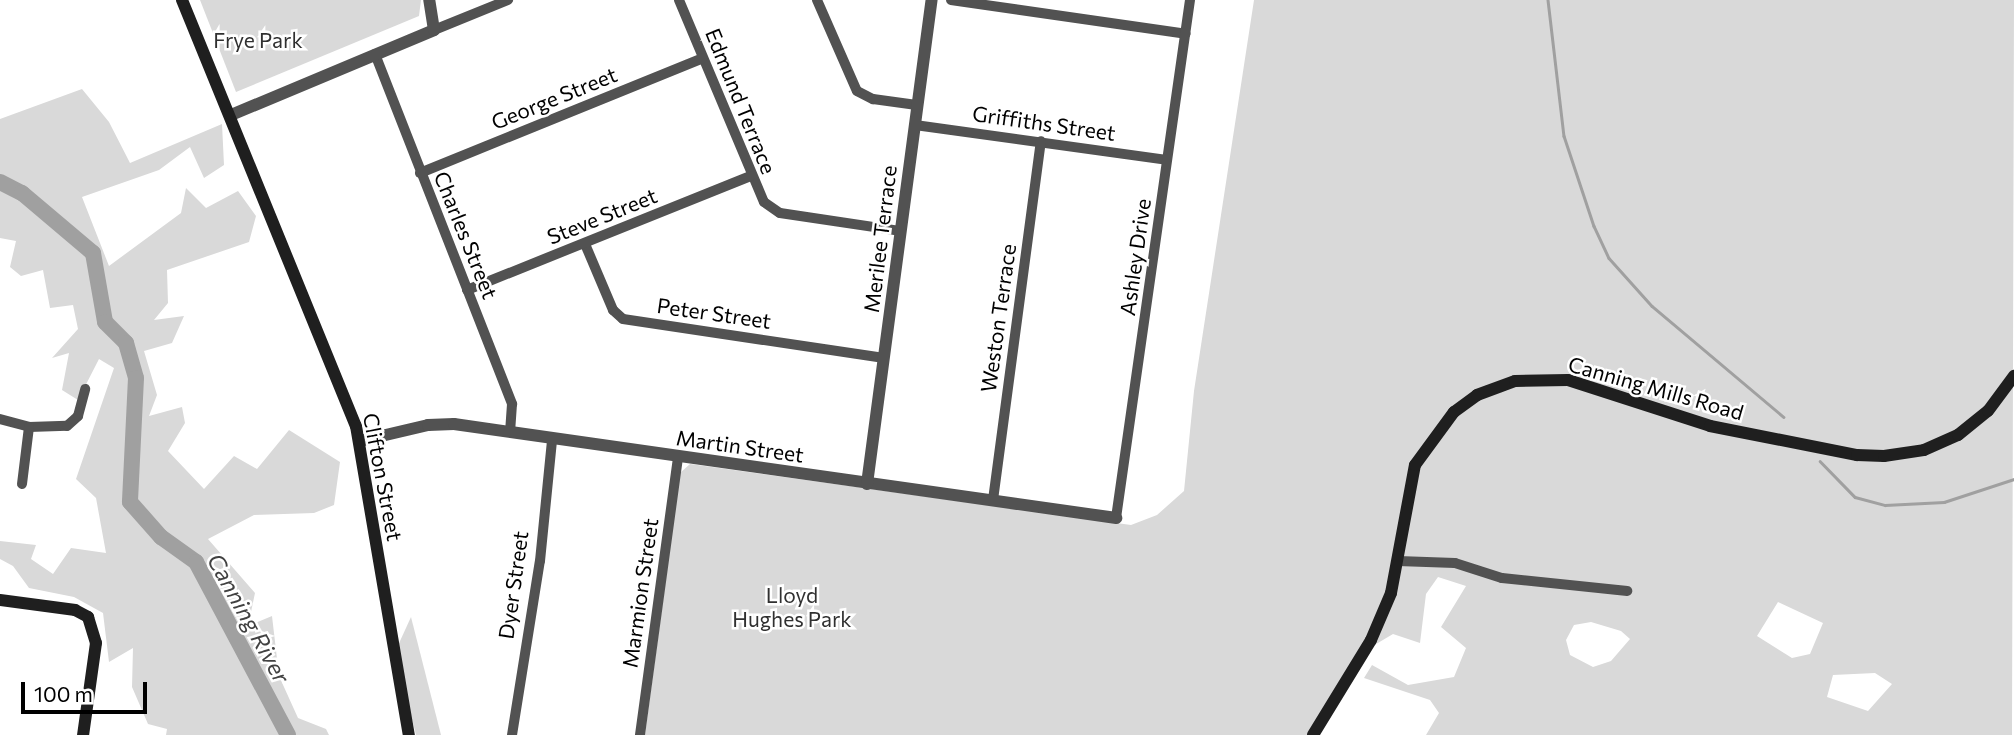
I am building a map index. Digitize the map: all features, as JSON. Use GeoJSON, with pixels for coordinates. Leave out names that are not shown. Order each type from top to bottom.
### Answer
{"type":"FeatureCollection","features":[{"type":"Feature","properties":{"kind":"main road","name":"Clifton Street"},"geometry":{"type":"LineString","coordinates":[[182,0],[233,111]]}},
{"type":"Feature","properties":{"kind":"main road","name":"Clifton Street"},"geometry":{"type":"LineString","coordinates":[[188,0],[233,111],[249,159],[340,379],[360,441],[410,735]]}},
{"type":"Feature","properties":{"kind":"main road","name":"Canning Mills Road"},"geometry":{"type":"LineString","coordinates":[[1313,735],[1371,640],[1391,593],[1415,465],[1454,412],[1477,395],[1515,381],[1568,380],[1710,426],[1878,456],[1924,450],[1958,435],[1988,411],[2014,376]]}},
{"type":"Feature","properties":{"kind":"main road"},"geometry":{"type":"LineString","coordinates":[[0,600],[75,610],[88,617],[96,643],[83,735]]}},
{"type":"Feature","properties":{"kind":"street"},"geometry":{"type":"LineString","coordinates":[[429,0],[434,30]]}},
{"type":"Feature","properties":{"kind":"street"},"geometry":{"type":"LineString","coordinates":[[233,111],[508,0]]}},
{"type":"Feature","properties":{"kind":"street","name":"Edmund Terrace"},"geometry":{"type":"LineString","coordinates":[[680,0],[750,176],[764,202],[780,213],[900,231]]}},
{"type":"Feature","properties":{"kind":"street"},"geometry":{"type":"LineString","coordinates":[[817,0],[857,91],[873,99],[917,105]]}},
{"type":"Feature","properties":{"kind":"street","name":"Merilee Terrace"},"geometry":{"type":"LineString","coordinates":[[867,484],[932,0]]}},
{"type":"Feature","properties":{"kind":"street"},"geometry":{"type":"LineString","coordinates":[[951,0],[1186,34]]}},
{"type":"Feature","properties":{"kind":"street","name":"Ashley Drive"},"geometry":{"type":"LineString","coordinates":[[1116,518],[1190,0]]}},
{"type":"Feature","properties":{"kind":"street","name":"Charles Street"},"geometry":{"type":"LineString","coordinates":[[375,54],[512,404],[510,432]]}},
{"type":"Feature","properties":{"kind":"street","name":"George Street"},"geometry":{"type":"LineString","coordinates":[[420,173],[703,58]]}},
{"type":"Feature","properties":{"kind":"street","name":"Griffiths Street"},"geometry":{"type":"LineString","coordinates":[[915,125],[1167,160]]}},
{"type":"Feature","properties":{"kind":"street","name":"Weston Terrace"},"geometry":{"type":"LineString","coordinates":[[993,500],[1041,141]]}},
{"type":"Feature","properties":{"kind":"street","name":"Steve Street"},"geometry":{"type":"LineString","coordinates":[[467,290],[750,176]]}},
{"type":"Feature","properties":{"kind":"street","name":"Peter Street"},"geometry":{"type":"LineString","coordinates":[[585,244],[613,310],[623,318],[884,358]]}},
{"type":"Feature","properties":{"kind":"street"},"geometry":{"type":"LineString","coordinates":[[0,419],[29,426],[66,426],[78,416],[85,389]]}},
{"type":"Feature","properties":{"kind":"street","name":"Martin Street"},"geometry":{"type":"LineString","coordinates":[[360,441],[428,425],[510,432],[1116,518]]}},
{"type":"Feature","properties":{"kind":"street"},"geometry":{"type":"LineString","coordinates":[[22,484],[29,426]]}},
{"type":"Feature","properties":{"kind":"street","name":"Dyer Street"},"geometry":{"type":"LineString","coordinates":[[512,735],[540,561],[552,440]]}},
{"type":"Feature","properties":{"kind":"street","name":"Marmion Street"},"geometry":{"type":"LineString","coordinates":[[640,735],[678,456]]}},
{"type":"Feature","properties":{"kind":"street"},"geometry":{"type":"LineString","coordinates":[[1398,561],[1455,563],[1502,578],[1628,591]]}},
{"type":"Feature","properties":{"kind":"green space","name":"Frye Park"},"geometry":{"type":"Polygon","coordinates":[[[200,0],[421,0],[419,16],[236,92],[200,0]]]}},
{"type":"Feature","properties":{"kind":"green space","name":"Lloyd Hughes Park"},"geometry":{"type":"Polygon","coordinates":[[[1254,0],[2014,0],[2012,735],[1426,735],[1439,713],[1430,700],[1364,678],[1372,665],[1408,685],[1454,677],[1466,648],[1441,627],[1466,586],[1438,577],[1426,594],[1420,643],[1393,634],[1356,656],[1309,735],[645,735],[680,473],[690,464],[1131,525],[1157,515],[1184,491],[1194,391],[1254,0]],[[1778,602],[1757,636],[1792,658],[1810,654],[1823,623],[1778,602]],[[1591,622],[1574,625],[1566,640],[1570,655],[1593,667],[1611,661],[1630,639],[1621,631],[1591,622]],[[1875,673],[1833,675],[1827,697],[1868,711],[1892,684],[1875,673]]]}},
{"type":"Feature","properties":{"kind":"green space"},"geometry":{"type":"Polygon","coordinates":[[[82,89],[109,122],[130,163],[222,124],[224,165],[204,178],[190,147],[159,170],[82,197],[109,266],[181,213],[186,188],[206,208],[238,191],[256,216],[249,242],[167,270],[168,303],[154,320],[184,316],[172,343],[144,351],[157,395],[149,416],[182,407],[185,423],[168,451],[204,489],[234,456],[257,469],[289,430],[340,462],[334,505],[314,513],[254,515],[208,539],[255,593],[248,626],[272,616],[279,676],[298,718],[326,729],[329,735],[166,735],[167,729],[148,724],[132,687],[133,648],[109,662],[103,613],[74,597],[29,588],[13,566],[0,559],[0,541],[36,545],[31,559],[53,574],[71,548],[106,553],[96,498],[76,479],[114,368],[99,359],[78,400],[62,390],[69,353],[52,358],[78,329],[73,305],[50,308],[43,270],[21,276],[10,267],[16,241],[0,238],[0,119],[82,89]]]}},
{"type":"Feature","properties":{"kind":"green space"},"geometry":{"type":"Polygon","coordinates":[[[411,617],[441,735],[416,735],[395,652],[411,617]]]}},
{"type":"Feature","properties":{"kind":"waterway"},"geometry":{"type":"LineString","coordinates":[[1548,0],[1564,136],[1594,226],[1609,258],[1652,306],[1784,417]]}},
{"type":"Feature","properties":{"kind":"waterway","name":"Canning River"},"geometry":{"type":"LineString","coordinates":[[0,182],[22,193],[93,253],[105,322],[126,343],[136,378],[130,502],[161,537],[196,562],[288,735]]}},
{"type":"Feature","properties":{"kind":"waterway"},"geometry":{"type":"LineString","coordinates":[[1820,461],[1855,497],[1885,505],[1944,502],[2014,479]]}}]}
